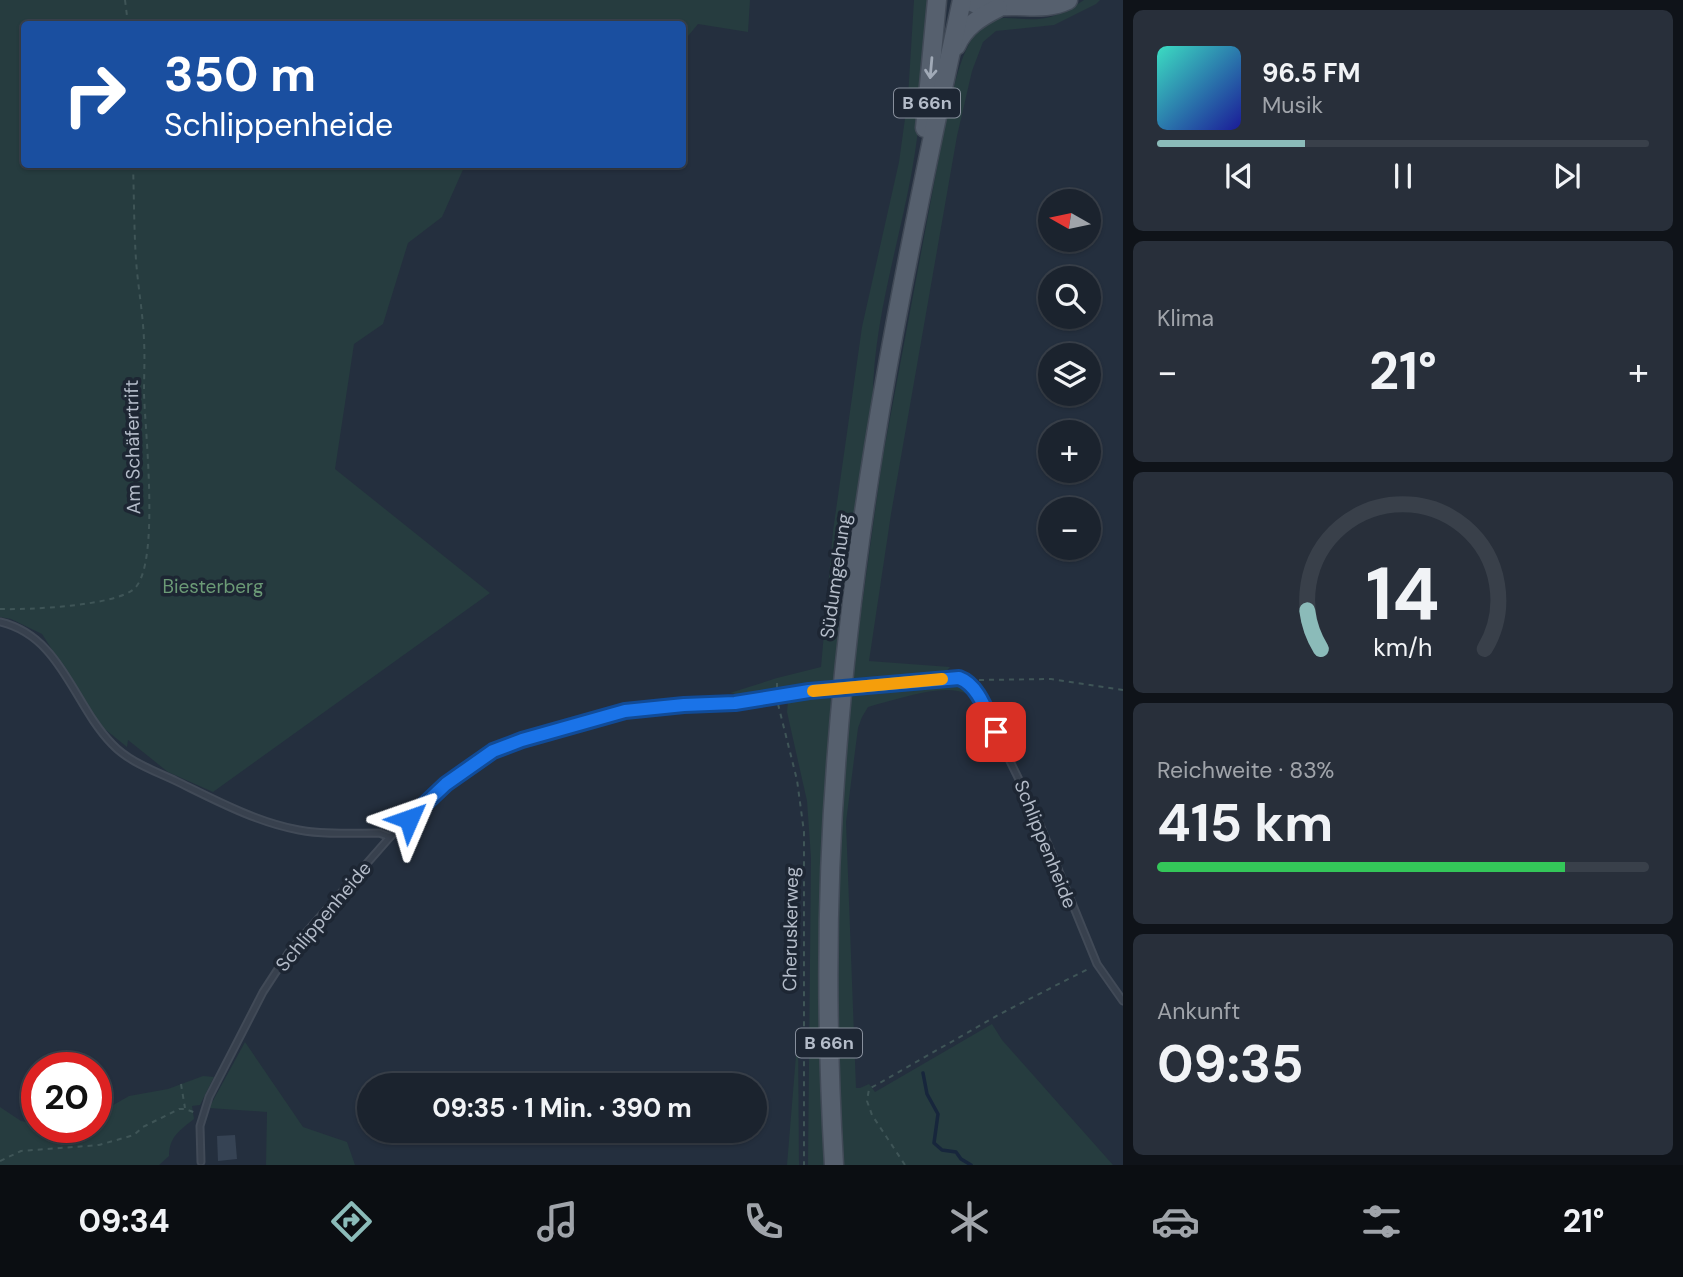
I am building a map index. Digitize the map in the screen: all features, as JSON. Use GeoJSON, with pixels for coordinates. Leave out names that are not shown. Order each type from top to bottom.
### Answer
{"type":"FeatureCollection","features":[{"type":"Feature","properties":{"kind":"main road","name":"B 66n"},"geometry":{"type":"LineString","coordinates":[[919,205],[937,0]]}},
{"type":"Feature","properties":{"kind":"main road","name":"Südumgehung"},"geometry":{"type":"LineString","coordinates":[[834,1165],[828,921],[837,748],[848,639],[866,506],[919,205],[962,0]]}},
{"type":"Feature","properties":{"kind":"main road"},"geometry":{"type":"LineString","coordinates":[[968,0],[975,4],[1049,7],[1068,0]]}},
{"type":"Feature","properties":{"kind":"main road","name":"B 66n"},"geometry":{"type":"LineString","coordinates":[[948,65],[960,38],[972,24],[1004,4]]}},
{"type":"Feature","properties":{"kind":"lane"},"geometry":{"type":"LineString","coordinates":[[0,622],[30,633],[46,647],[98,727],[127,758],[233,809],[261,819],[298,830],[379,833],[390,837]]}},
{"type":"Feature","properties":{"kind":"lane","name":"Schlippenheide"},"geometry":{"type":"LineString","coordinates":[[201,1162],[200,1126],[203,1113],[246,1025],[289,952],[390,837],[446,784],[493,751],[625,711],[735,703],[809,691],[873,685],[959,678],[968,681],[979,697],[1015,769],[1097,964],[1123,1001]]}},
{"type":"Feature","properties":{"kind":"path"},"geometry":{"type":"LineString","coordinates":[[125,0],[128,21]]}},
{"type":"Feature","properties":{"kind":"path","name":"Am Schäfertrift"},"geometry":{"type":"LineString","coordinates":[[0,609],[58,609],[103,600],[130,592],[143,575],[146,563],[148,460],[144,339],[136,259],[133,168]]}},
{"type":"Feature","properties":{"kind":"path","name":"Cheruskerweg"},"geometry":{"type":"LineString","coordinates":[[777,678],[776,696],[797,780],[804,832],[804,1165]]}},
{"type":"Feature","properties":{"kind":"path"},"geometry":{"type":"LineString","coordinates":[[968,681],[1032,678],[1123,690]]}},
{"type":"Feature","properties":{"kind":"path"},"geometry":{"type":"LineString","coordinates":[[905,1165],[872,1115],[867,1101],[869,1088],[1000,1014],[1097,964]]}},
{"type":"Feature","properties":{"kind":"path"},"geometry":{"type":"LineString","coordinates":[[181,1084],[186,1109],[189,1112],[203,1113]]}},
{"type":"Feature","properties":{"kind":"path"},"geometry":{"type":"LineString","coordinates":[[0,1161],[20,1151],[99,1144],[134,1135],[168,1113],[186,1109]]}},
{"type":"Feature","properties":{"kind":"green space","name":"Biesterberg"},"geometry":{"type":"Polygon","coordinates":[[[0,0],[750,0],[748,32],[698,24],[686,38],[686,21],[21,21],[21,168],[464,168],[442,217],[408,243],[383,324],[354,344],[335,469],[490,593],[213,792],[168,772],[128,740],[127,747],[101,726],[42,634],[11,619],[0,617],[0,0]]]}},
{"type":"Feature","properties":{"kind":"green space"},"geometry":{"type":"Polygon","coordinates":[[[914,0],[930,0],[921,110],[911,176],[880,321],[873,379],[873,408],[833,685],[742,695],[730,693],[821,667],[833,531],[862,327],[899,162],[908,97],[914,0]]]}},
{"type":"Feature","properties":{"kind":"green space"},"geometry":{"type":"Polygon","coordinates":[[[1084,0],[1100,0],[1054,25],[996,31],[983,42],[972,71],[957,136],[891,514],[869,661],[950,667],[944,674],[851,684],[882,461],[948,109],[960,66],[970,42],[986,23],[1003,18],[1046,18],[1066,11],[1084,0]]]}},
{"type":"Feature","properties":{"kind":"green space"},"geometry":{"type":"Polygon","coordinates":[[[936,683],[958,685],[968,694],[935,691],[868,707],[858,728],[846,822],[856,1088],[869,1084],[875,1092],[992,1024],[1002,1040],[1113,1165],[841,1165],[836,1040],[836,899],[850,691],[936,683]]]}},
{"type":"Feature","properties":{"kind":"green space"},"geometry":{"type":"Polygon","coordinates":[[[832,693],[820,929],[820,1047],[825,1165],[808,1165],[811,858],[807,801],[787,712],[788,701],[794,697],[832,693]]]}},
{"type":"Feature","properties":{"kind":"green space"},"geometry":{"type":"Polygon","coordinates":[[[798,1031],[799,1165],[787,1165],[798,1031]]]}},
{"type":"Feature","properties":{"kind":"green space"},"geometry":{"type":"Polygon","coordinates":[[[245,1042],[303,1127],[347,1142],[355,1165],[266,1165],[267,1112],[209,1108],[245,1042]]]}},
{"type":"Feature","properties":{"kind":"green space"},"geometry":{"type":"Polygon","coordinates":[[[203,1076],[214,1077],[200,1105],[192,1106],[194,1119],[176,1134],[169,1156],[159,1165],[0,1165],[0,1107],[21,1121],[21,1143],[112,1143],[112,1106],[129,1096],[168,1089],[203,1076]]]}},
{"type":"Feature","properties":{"kind":"building"},"geometry":{"type":"Polygon","coordinates":[[[235,1135],[237,1159],[218,1161],[217,1136],[235,1135]]]}},
{"type":"Feature","properties":{"kind":"waterway"},"geometry":{"type":"LineString","coordinates":[[923,1073],[927,1094],[938,1114],[934,1143],[942,1150],[956,1152],[971,1165]]}},
{"type":"Feature","properties":{"kind":"slow traffic"},"geometry":{"type":"LineString","coordinates":[[813,691],[942,679]]}},
{"type":"Feature","properties":{"kind":"route"},"geometry":{"type":"LineString","coordinates":[[409,819],[446,784],[493,751],[573,725],[642,708],[735,703],[809,691],[959,678],[968,681],[975,690],[996,732]]}}]}
